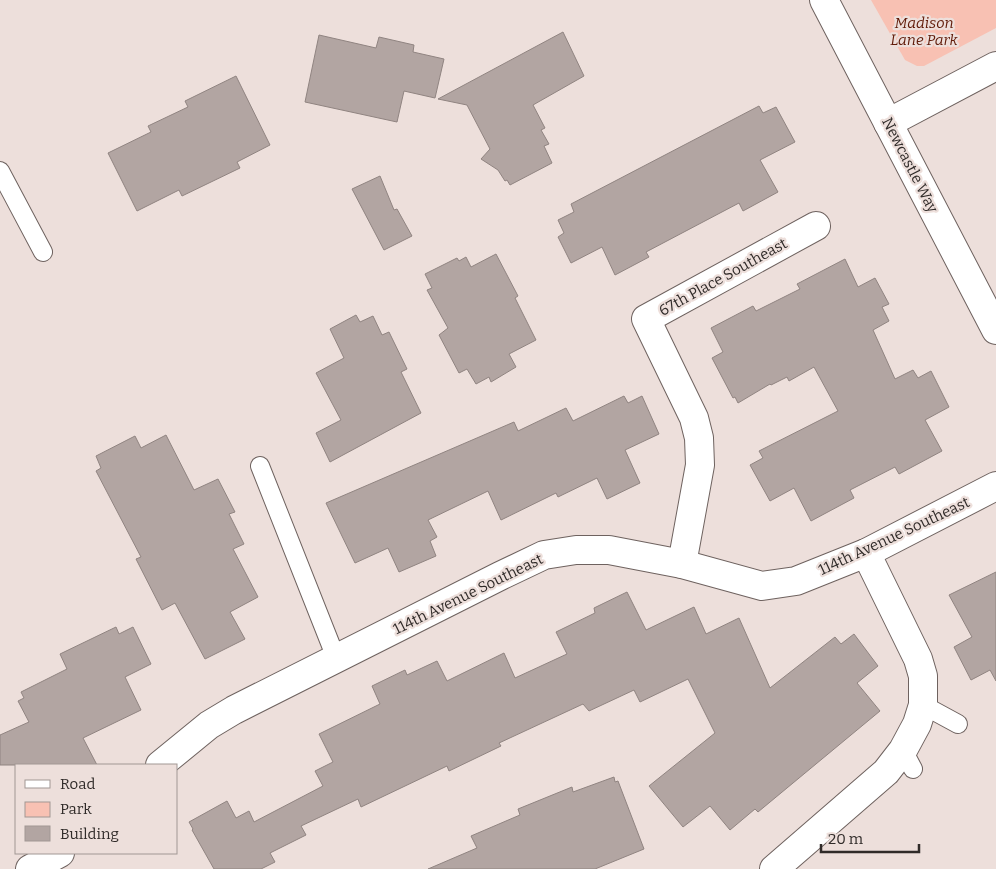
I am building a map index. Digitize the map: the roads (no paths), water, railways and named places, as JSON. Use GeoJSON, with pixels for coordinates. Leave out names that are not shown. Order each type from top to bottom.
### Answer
{"type":"FeatureCollection","features":[{"type":"Feature","properties":{"kind":"street","name":"Newcastle Way"},"geometry":{"type":"LineString","coordinates":[[824,0],[996,330]]}},
{"type":"Feature","properties":{"kind":"street"},"geometry":{"type":"LineString","coordinates":[[888,123],[996,66]]}},
{"type":"Feature","properties":{"kind":"street","name":"67th Place Southeast"},"geometry":{"type":"LineString","coordinates":[[682,564],[700,465],[699,438],[694,418],[646,319],[816,226]]}},
{"type":"Feature","properties":{"kind":"street","name":"114th Avenue Southeast"},"geometry":{"type":"LineString","coordinates":[[161,764],[208,725],[234,710],[544,555],[576,550],[610,550],[682,564],[762,586],[796,581],[866,553],[996,486]]}},
{"type":"Feature","properties":{"kind":"street"},"geometry":{"type":"LineString","coordinates":[[774,869],[886,772],[908,759],[923,705],[923,676],[918,659],[866,553]]}},
{"type":"Feature","properties":{"kind":"street"},"geometry":{"type":"LineString","coordinates":[[30,869],[58,854]]}},
{"type":"Feature","properties":{"kind":"lane"},"geometry":{"type":"LineString","coordinates":[[0,171],[44,252]]}},
{"type":"Feature","properties":{"kind":"lane"},"geometry":{"type":"LineString","coordinates":[[260,466],[336,658]]}},
{"type":"Feature","properties":{"kind":"lane"},"geometry":{"type":"LineString","coordinates":[[923,705],[958,724]]}},
{"type":"Feature","properties":{"kind":"park label","name":"Madison Lane Park"},"geometry":{"type":"Point","coordinates":[924,32]}}]}
